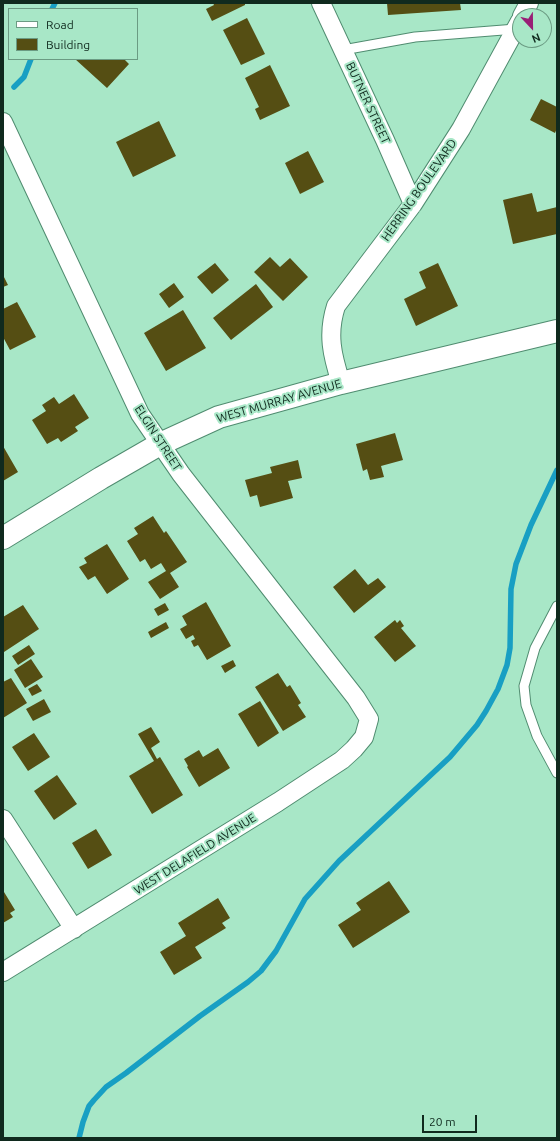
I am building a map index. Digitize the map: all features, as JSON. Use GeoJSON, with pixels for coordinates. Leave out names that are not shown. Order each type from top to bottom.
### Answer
{"type":"FeatureCollection","features":[{"type":"Feature","properties":{"kind":"street","name":"BUTNER STREET"},"geometry":{"type":"LineString","coordinates":[[321,3],[413,204]]}},
{"type":"Feature","properties":{"kind":"street","name":"HERRING BOULEVARD"},"geometry":{"type":"LineString","coordinates":[[341,383],[330,338],[332,320],[336,306],[413,204],[462,129],[512,37]]}},
{"type":"Feature","properties":{"kind":"street","name":"ELGIN STREET"},"geometry":{"type":"LineString","coordinates":[[3,122],[140,414],[181,474],[356,698],[370,719]]}},
{"type":"Feature","properties":{"kind":"street","name":"WEST MURRAY AVENUE"},"geometry":{"type":"LineString","coordinates":[[3,538],[160,444],[219,417],[341,383],[557,331]]}},
{"type":"Feature","properties":{"kind":"street","name":"WEST DELAFIELD AVENUE"},"geometry":{"type":"LineString","coordinates":[[3,972],[272,806],[342,760],[364,737],[370,719]]}},
{"type":"Feature","properties":{"kind":"street"},"geometry":{"type":"LineString","coordinates":[[3,819],[74,929]]}},
{"type":"Feature","properties":{"kind":"lane"},"geometry":{"type":"LineString","coordinates":[[343,50],[414,37],[512,23]]}},
{"type":"Feature","properties":{"kind":"lane"},"geometry":{"type":"LineString","coordinates":[[557,606],[535,648],[524,686],[526,704],[537,736],[557,773]]}},
{"type":"Feature","properties":{"kind":"building"},"geometry":{"type":"Polygon","coordinates":[[[213,3],[245,3],[245,5],[212,21],[206,9],[214,5],[213,3]]]}},
{"type":"Feature","properties":{"kind":"building"},"geometry":{"type":"Polygon","coordinates":[[[387,3],[460,3],[461,10],[388,15],[387,3]]]}},
{"type":"Feature","properties":{"kind":"building"},"geometry":{"type":"Polygon","coordinates":[[[247,18],[265,54],[241,65],[223,30],[247,18]]]}},
{"type":"Feature","properties":{"kind":"building"},"geometry":{"type":"Polygon","coordinates":[[[76,60],[125,60],[129,64],[107,88],[76,60]]]}},
{"type":"Feature","properties":{"kind":"building"},"geometry":{"type":"Polygon","coordinates":[[[270,65],[290,106],[260,120],[255,109],[259,107],[245,78],[270,65]]]}},
{"type":"Feature","properties":{"kind":"building"},"geometry":{"type":"Polygon","coordinates":[[[541,99],[557,107],[557,128],[555,133],[530,120],[541,99]]]}},
{"type":"Feature","properties":{"kind":"building"},"geometry":{"type":"Polygon","coordinates":[[[159,121],[176,156],[133,177],[116,142],[159,121]]]}},
{"type":"Feature","properties":{"kind":"building"},"geometry":{"type":"Polygon","coordinates":[[[308,151],[324,182],[300,194],[285,163],[308,151]]]}},
{"type":"Feature","properties":{"kind":"building"},"geometry":{"type":"Polygon","coordinates":[[[532,193],[537,212],[557,207],[557,234],[513,244],[503,200],[532,193]]]}},
{"type":"Feature","properties":{"kind":"building"},"geometry":{"type":"Polygon","coordinates":[[[270,257],[280,267],[290,258],[308,277],[283,301],[254,272],[270,257]]]}},
{"type":"Feature","properties":{"kind":"building"},"geometry":{"type":"Polygon","coordinates":[[[215,263],[229,280],[212,294],[197,277],[215,263]]]}},
{"type":"Feature","properties":{"kind":"building"},"geometry":{"type":"Polygon","coordinates":[[[438,263],[458,306],[416,326],[404,299],[426,288],[419,272],[438,263]]]}},
{"type":"Feature","properties":{"kind":"building"},"geometry":{"type":"Polygon","coordinates":[[[3,275],[8,285],[3,287],[3,275]]]}},
{"type":"Feature","properties":{"kind":"building"},"geometry":{"type":"Polygon","coordinates":[[[174,283],[184,297],[169,308],[159,294],[174,283]]]}},
{"type":"Feature","properties":{"kind":"building"},"geometry":{"type":"Polygon","coordinates":[[[256,284],[273,307],[231,340],[213,318],[256,284]]]}},
{"type":"Feature","properties":{"kind":"building"},"geometry":{"type":"Polygon","coordinates":[[[17,302],[36,337],[10,350],[3,337],[3,309],[17,302]]]}},
{"type":"Feature","properties":{"kind":"building"},"geometry":{"type":"Polygon","coordinates":[[[183,310],[206,348],[166,371],[144,333],[183,310]]]}},
{"type":"Feature","properties":{"kind":"building"},"geometry":{"type":"Polygon","coordinates":[[[74,394],[89,418],[75,427],[78,431],[61,442],[58,438],[47,444],[32,420],[46,411],[42,405],[54,397],[59,404],[74,394]]]}},
{"type":"Feature","properties":{"kind":"building"},"geometry":{"type":"Polygon","coordinates":[[[395,433],[403,460],[381,466],[384,477],[370,480],[367,469],[363,471],[356,444],[395,433]]]}},
{"type":"Feature","properties":{"kind":"building"},"geometry":{"type":"Polygon","coordinates":[[[3,446],[18,472],[3,481],[3,446]]]}},
{"type":"Feature","properties":{"kind":"building"},"geometry":{"type":"Polygon","coordinates":[[[298,460],[302,478],[288,481],[293,498],[260,507],[257,495],[250,497],[245,480],[272,473],[270,467],[298,460]]]}},
{"type":"Feature","properties":{"kind":"building"},"geometry":{"type":"Polygon","coordinates":[[[153,516],[164,533],[166,531],[187,562],[170,573],[179,587],[160,599],[148,582],[166,571],[161,563],[151,569],[145,559],[140,562],[127,541],[138,534],[134,528],[153,516]]]}},
{"type":"Feature","properties":{"kind":"building"},"geometry":{"type":"Polygon","coordinates":[[[107,544],[129,579],[107,594],[95,576],[88,580],[79,567],[87,563],[84,558],[107,544]]]}},
{"type":"Feature","properties":{"kind":"building"},"geometry":{"type":"Polygon","coordinates":[[[355,569],[368,585],[378,578],[386,587],[354,613],[333,587],[355,569]]]}},
{"type":"Feature","properties":{"kind":"building"},"geometry":{"type":"Polygon","coordinates":[[[206,602],[231,646],[207,660],[198,645],[194,647],[191,641],[195,639],[193,635],[186,639],[180,629],[187,625],[182,616],[206,602]]]}},
{"type":"Feature","properties":{"kind":"building"},"geometry":{"type":"Polygon","coordinates":[[[165,603],[169,610],[158,616],[154,609],[165,603]]]}},
{"type":"Feature","properties":{"kind":"building"},"geometry":{"type":"Polygon","coordinates":[[[23,605],[39,629],[4,652],[3,617],[23,605]]]}},
{"type":"Feature","properties":{"kind":"building"},"geometry":{"type":"Polygon","coordinates":[[[395,620],[397,623],[400,620],[404,626],[401,628],[416,646],[395,662],[374,637],[395,620]]]}},
{"type":"Feature","properties":{"kind":"building"},"geometry":{"type":"Polygon","coordinates":[[[166,622],[169,628],[151,638],[148,632],[166,622]]]}},
{"type":"Feature","properties":{"kind":"building"},"geometry":{"type":"Polygon","coordinates":[[[29,645],[35,654],[18,665],[12,656],[29,645]]]}},
{"type":"Feature","properties":{"kind":"building"},"geometry":{"type":"Polygon","coordinates":[[[31,659],[43,677],[25,688],[14,670],[31,659]]]}},
{"type":"Feature","properties":{"kind":"building"},"geometry":{"type":"Polygon","coordinates":[[[233,660],[236,666],[225,673],[221,666],[233,660]]]}},
{"type":"Feature","properties":{"kind":"building"},"geometry":{"type":"Polygon","coordinates":[[[278,673],[287,687],[290,685],[301,703],[298,705],[306,717],[283,731],[255,687],[278,673]]]}},
{"type":"Feature","properties":{"kind":"building"},"geometry":{"type":"Polygon","coordinates":[[[11,678],[27,703],[3,718],[3,682],[11,678]]]}},
{"type":"Feature","properties":{"kind":"building"},"geometry":{"type":"Polygon","coordinates":[[[37,684],[42,691],[32,696],[28,689],[37,684]]]}},
{"type":"Feature","properties":{"kind":"building"},"geometry":{"type":"Polygon","coordinates":[[[44,699],[51,712],[33,721],[26,709],[44,699]]]}},
{"type":"Feature","properties":{"kind":"building"},"geometry":{"type":"Polygon","coordinates":[[[260,701],[279,733],[258,747],[238,714],[260,701]]]}},
{"type":"Feature","properties":{"kind":"building"},"geometry":{"type":"Polygon","coordinates":[[[151,727],[160,742],[151,748],[157,759],[160,757],[183,795],[152,814],[129,776],[154,761],[138,734],[151,727]]]}},
{"type":"Feature","properties":{"kind":"building"},"geometry":{"type":"Polygon","coordinates":[[[34,733],[50,757],[28,771],[12,747],[34,733]]]}},
{"type":"Feature","properties":{"kind":"building"},"geometry":{"type":"Polygon","coordinates":[[[218,748],[230,768],[199,787],[184,759],[199,750],[203,757],[218,748]]]}},
{"type":"Feature","properties":{"kind":"building"},"geometry":{"type":"Polygon","coordinates":[[[57,775],[77,804],[54,820],[34,791],[57,775]]]}},
{"type":"Feature","properties":{"kind":"building"},"geometry":{"type":"Polygon","coordinates":[[[96,829],[112,855],[88,869],[72,843],[96,829]]]}},
{"type":"Feature","properties":{"kind":"building"},"geometry":{"type":"Polygon","coordinates":[[[389,881],[410,912],[353,948],[338,925],[361,910],[356,903],[389,881]]]}},
{"type":"Feature","properties":{"kind":"building"},"geometry":{"type":"Polygon","coordinates":[[[4,892],[15,910],[10,913],[13,917],[3,923],[3,893],[4,892]]]}},
{"type":"Feature","properties":{"kind":"building"},"geometry":{"type":"Polygon","coordinates":[[[218,898],[230,918],[222,923],[226,928],[195,947],[202,958],[174,975],[160,952],[186,936],[178,923],[218,898]]]}},
{"type":"Feature","properties":{"kind":"waterway"},"geometry":{"type":"LineString","coordinates":[[52,8],[55,3]]}},
{"type":"Feature","properties":{"kind":"waterway"},"geometry":{"type":"LineString","coordinates":[[14,87],[24,77],[31,60]]}},
{"type":"Feature","properties":{"kind":"waterway"},"geometry":{"type":"LineString","coordinates":[[79,1138],[89,1106],[106,1087],[261,971],[276,951],[305,899],[339,861],[450,757],[477,725],[498,689],[507,665],[510,648],[511,589],[516,564],[531,525],[557,470]]}}]}
